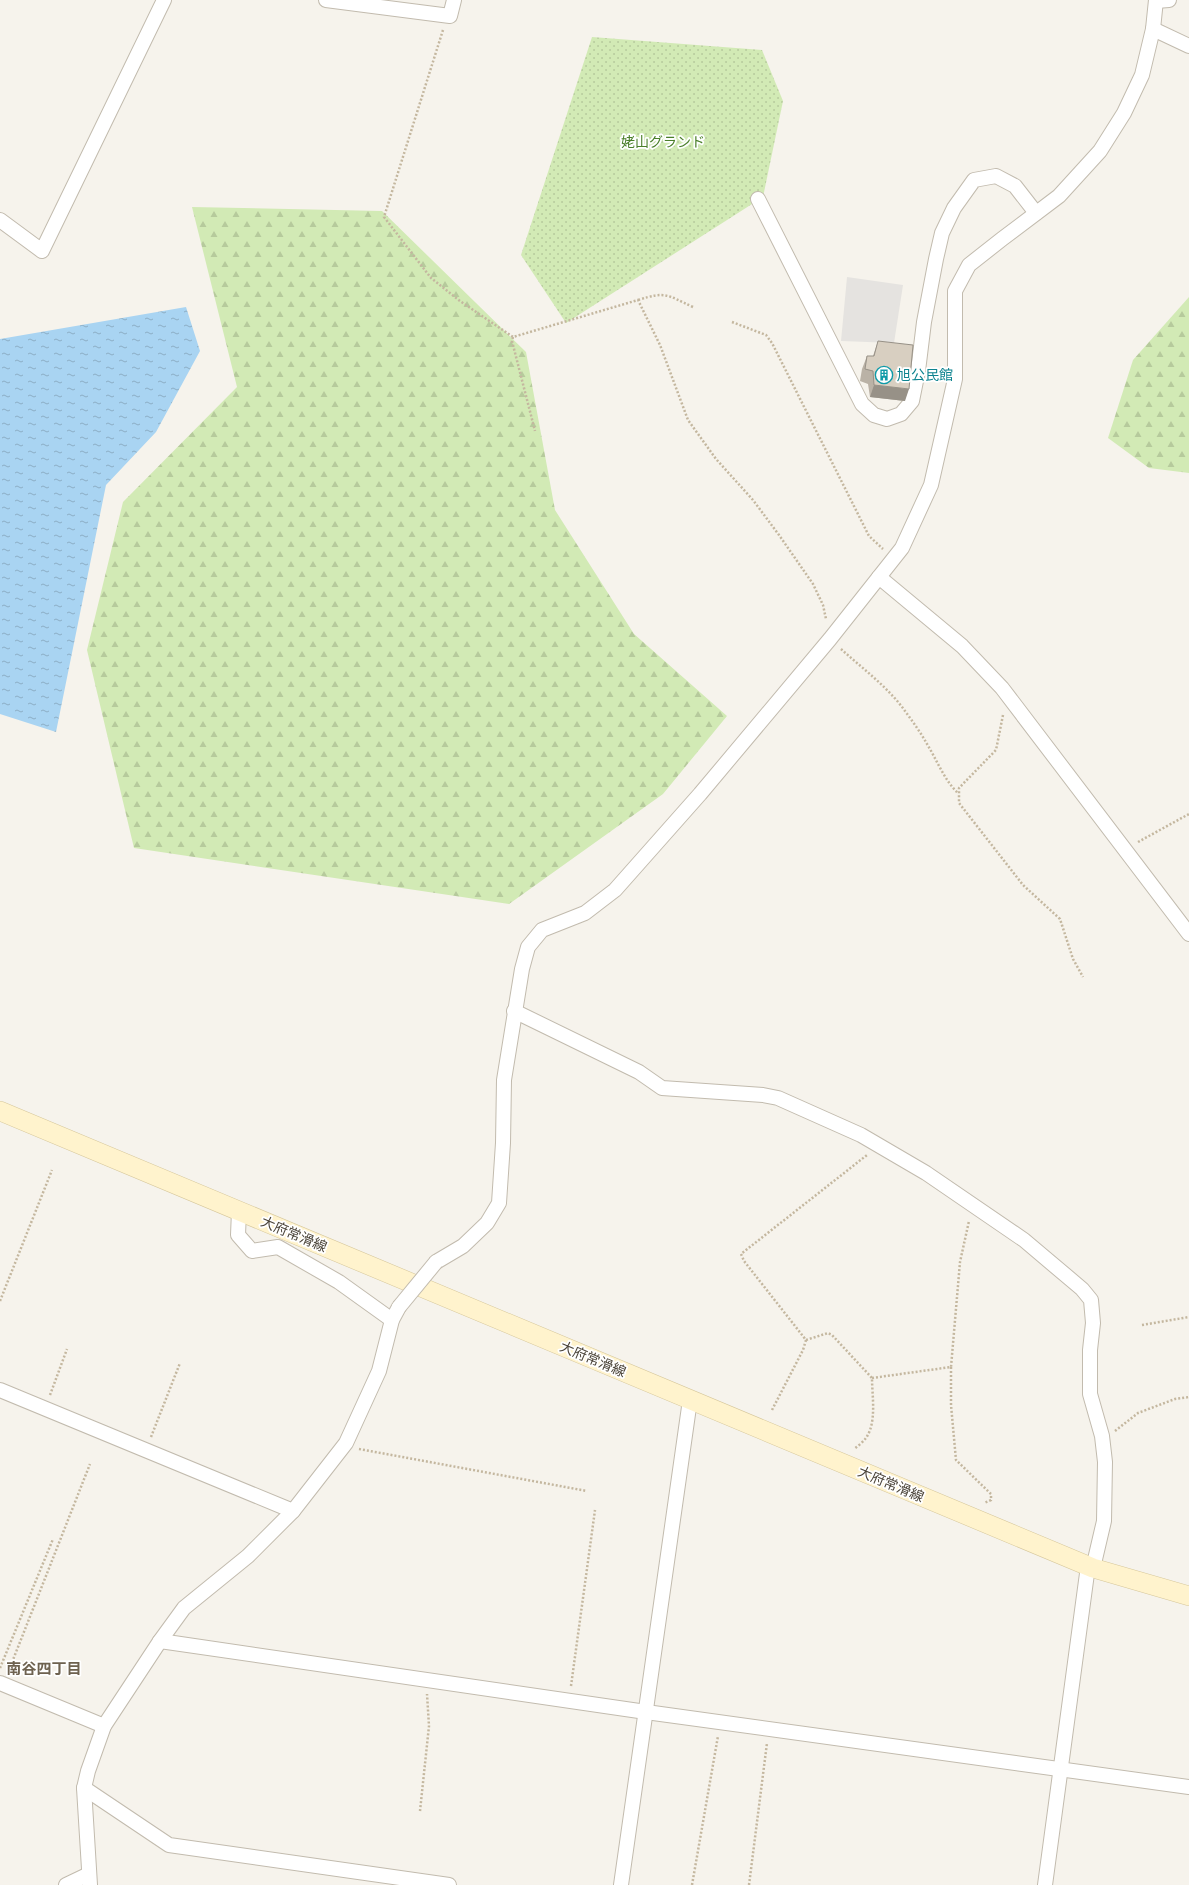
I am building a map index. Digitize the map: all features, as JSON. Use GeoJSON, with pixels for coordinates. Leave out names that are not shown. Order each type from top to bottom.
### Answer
{"type":"FeatureCollection","features":[{"type":"Feature","properties":{"kind":"main road","name":"大府常滑線"},"geometry":{"type":"LineString","coordinates":[[0,1111],[1090,1567],[1189,1596]]}},
{"type":"Feature","properties":{"kind":"street"},"geometry":{"type":"LineString","coordinates":[[0,220],[42,251],[164,0]]}},
{"type":"Feature","properties":{"kind":"street"},"geometry":{"type":"LineString","coordinates":[[326,0],[448,16],[450,16],[454,0]]}},
{"type":"Feature","properties":{"kind":"street"},"geometry":{"type":"LineString","coordinates":[[66,1885],[90,1879],[84,1788],[88,1771],[104,1726],[160,1641],[184,1608],[248,1556],[293,1511],[346,1443],[379,1371],[392,1320],[399,1307],[436,1262],[463,1246],[488,1223],[499,1204],[503,1142],[504,1080],[514,1011],[528,947],[542,930],[585,913],[616,890],[700,794],[832,636],[902,548],[931,485],[955,379],[955,291],[969,265],[1059,196],[1100,151],[1124,113],[1142,75],[1160,0]]}},
{"type":"Feature","properties":{"kind":"street"},"geometry":{"type":"LineString","coordinates":[[1154,29],[1189,46]]}},
{"type":"Feature","properties":{"kind":"street"},"geometry":{"type":"LineString","coordinates":[[758,199],[862,404],[874,415],[887,419],[901,414],[912,401],[933,275],[942,233],[954,208],[974,180],[996,176],[1015,186],[1036,213]]}},
{"type":"Feature","properties":{"kind":"street"},"geometry":{"type":"LineString","coordinates":[[879,577],[962,646],[984,668],[1011,700],[1189,934]]}},
{"type":"Feature","properties":{"kind":"street"},"geometry":{"type":"LineString","coordinates":[[514,1011],[639,1072],[662,1088],[763,1095],[778,1098],[861,1135],[926,1172],[1024,1240],[1082,1289],[1091,1300],[1094,1323],[1090,1350],[1090,1394],[1102,1436],[1105,1462],[1104,1521],[1090,1567],[1045,1885]]}},
{"type":"Feature","properties":{"kind":"street"},"geometry":{"type":"LineString","coordinates":[[239,1211],[238,1235],[252,1251],[278,1247],[339,1282],[392,1320]]}},
{"type":"Feature","properties":{"kind":"street"},"geometry":{"type":"LineString","coordinates":[[0,1390],[293,1511]]}},
{"type":"Feature","properties":{"kind":"street"},"geometry":{"type":"LineString","coordinates":[[621,1885],[690,1400]]}},
{"type":"Feature","properties":{"kind":"street"},"geometry":{"type":"LineString","coordinates":[[160,1641],[720,1723],[1189,1787]]}},
{"type":"Feature","properties":{"kind":"street"},"geometry":{"type":"LineString","coordinates":[[2,1683],[104,1726]]}},
{"type":"Feature","properties":{"kind":"street"},"geometry":{"type":"LineString","coordinates":[[84,1788],[169,1845],[449,1885]]}},
{"type":"Feature","properties":{"kind":"path"},"geometry":{"type":"LineString","coordinates":[[448,16],[384,217],[431,278],[513,337]]}},
{"type":"Feature","properties":{"kind":"path"},"geometry":{"type":"LineString","coordinates":[[513,337],[657,294],[668,295],[693,307]]}},
{"type":"Feature","properties":{"kind":"path"},"geometry":{"type":"LineString","coordinates":[[638,300],[660,345],[688,420],[716,460],[753,500],[804,572],[823,605],[832,636],[893,696],[928,745],[952,787],[959,793]]}},
{"type":"Feature","properties":{"kind":"path"},"geometry":{"type":"LineString","coordinates":[[732,322],[766,335],[772,343],[869,536],[894,558]]}},
{"type":"Feature","properties":{"kind":"path"},"geometry":{"type":"LineString","coordinates":[[513,337],[512,341],[535,431]]}},
{"type":"Feature","properties":{"kind":"path"},"geometry":{"type":"LineString","coordinates":[[1011,700],[1004,707],[996,750],[959,788],[959,803],[1023,885],[1060,919],[1073,959],[1084,977]]}},
{"type":"Feature","properties":{"kind":"path"},"geometry":{"type":"LineString","coordinates":[[1125,849],[1189,814]]}},
{"type":"Feature","properties":{"kind":"path"},"geometry":{"type":"LineString","coordinates":[[806,1340],[744,1261],[741,1254],[873,1151],[878,1145]]}},
{"type":"Feature","properties":{"kind":"path"},"geometry":{"type":"LineString","coordinates":[[0,1301],[52,1170]]}},
{"type":"Feature","properties":{"kind":"path"},"geometry":{"type":"LineString","coordinates":[[976,1206],[969,1219],[964,1235],[951,1367],[951,1405],[956,1460],[991,1494],[991,1500],[986,1503],[979,1502]]}},
{"type":"Feature","properties":{"kind":"path"},"geometry":{"type":"LineString","coordinates":[[1142,1325],[1189,1317]]}},
{"type":"Feature","properties":{"kind":"path"},"geometry":{"type":"LineString","coordinates":[[806,1340],[828,1333],[832,1335],[872,1378],[873,1413],[870,1429],[866,1438],[846,1457],[842,1464]]}},
{"type":"Feature","properties":{"kind":"path"},"geometry":{"type":"LineString","coordinates":[[772,1410],[803,1350],[806,1340]]}},
{"type":"Feature","properties":{"kind":"path"},"geometry":{"type":"LineString","coordinates":[[44,1408],[67,1348]]}},
{"type":"Feature","properties":{"kind":"path"},"geometry":{"type":"LineString","coordinates":[[146,1450],[180,1363]]}},
{"type":"Feature","properties":{"kind":"path"},"geometry":{"type":"LineString","coordinates":[[872,1378],[951,1367]]}},
{"type":"Feature","properties":{"kind":"path"},"geometry":{"type":"LineString","coordinates":[[1102,1436],[1120,1429],[1138,1412],[1175,1399],[1189,1397]]}},
{"type":"Feature","properties":{"kind":"path"},"geometry":{"type":"LineString","coordinates":[[346,1443],[353,1448],[587,1491]]}},
{"type":"Feature","properties":{"kind":"path"},"geometry":{"type":"LineString","coordinates":[[2,1683],[90,1464]]}},
{"type":"Feature","properties":{"kind":"path"},"geometry":{"type":"LineString","coordinates":[[569,1701],[595,1510]]}},
{"type":"Feature","properties":{"kind":"path"},"geometry":{"type":"LineString","coordinates":[[0,1668],[53,1539]]}},
{"type":"Feature","properties":{"kind":"path"},"geometry":{"type":"LineString","coordinates":[[420,1811],[429,1726],[426,1680]]}},
{"type":"Feature","properties":{"kind":"path"},"geometry":{"type":"LineString","coordinates":[[692,1885],[720,1723]]}},
{"type":"Feature","properties":{"kind":"path"},"geometry":{"type":"LineString","coordinates":[[749,1885],[769,1729]]}},
{"type":"Feature","properties":{"kind":"green space","name":"姥山グランド"},"geometry":{"type":"Polygon","coordinates":[[[592,37],[762,50],[783,101],[763,197],[566,323],[521,255],[592,37]]]}},
{"type":"Feature","properties":{"kind":"green space"},"geometry":{"type":"Polygon","coordinates":[[[192,207],[382,211],[526,352],[555,510],[634,634],[727,716],[663,794],[509,904],[134,848],[87,650],[123,502],[237,387],[192,207]]]}},
{"type":"Feature","properties":{"kind":"green space"},"geometry":{"type":"Polygon","coordinates":[[[1189,297],[1189,473],[1149,468],[1108,438],[1133,360],[1189,297]]]}},
{"type":"Feature","properties":{"kind":"shaded area"},"geometry":{"type":"Polygon","coordinates":[[[847,277],[903,285],[894,343],[841,341],[847,277]]]}},
{"type":"Feature","properties":{"kind":"water"},"geometry":{"type":"Polygon","coordinates":[[[186,307],[200,351],[156,432],[106,485],[56,732],[0,714],[0,339],[186,307]]]}},
{"type":"Feature","properties":{"kind":"building","name":"旭公民館"},"geometry":{"type":"Polygon","coordinates":[[[878,341],[913,345],[909,389],[874,385],[873,371],[865,369],[867,356],[874,356],[878,341]]]}},
{"type":"Feature","properties":{"kind":"place","name":"旭公民館"},"geometry":{"type":"Point","coordinates":[884,375]}},
{"type":"Feature","properties":{"kind":"district","name":"南谷四丁目"},"geometry":{"type":"Point","coordinates":[44,1669]}}]}
